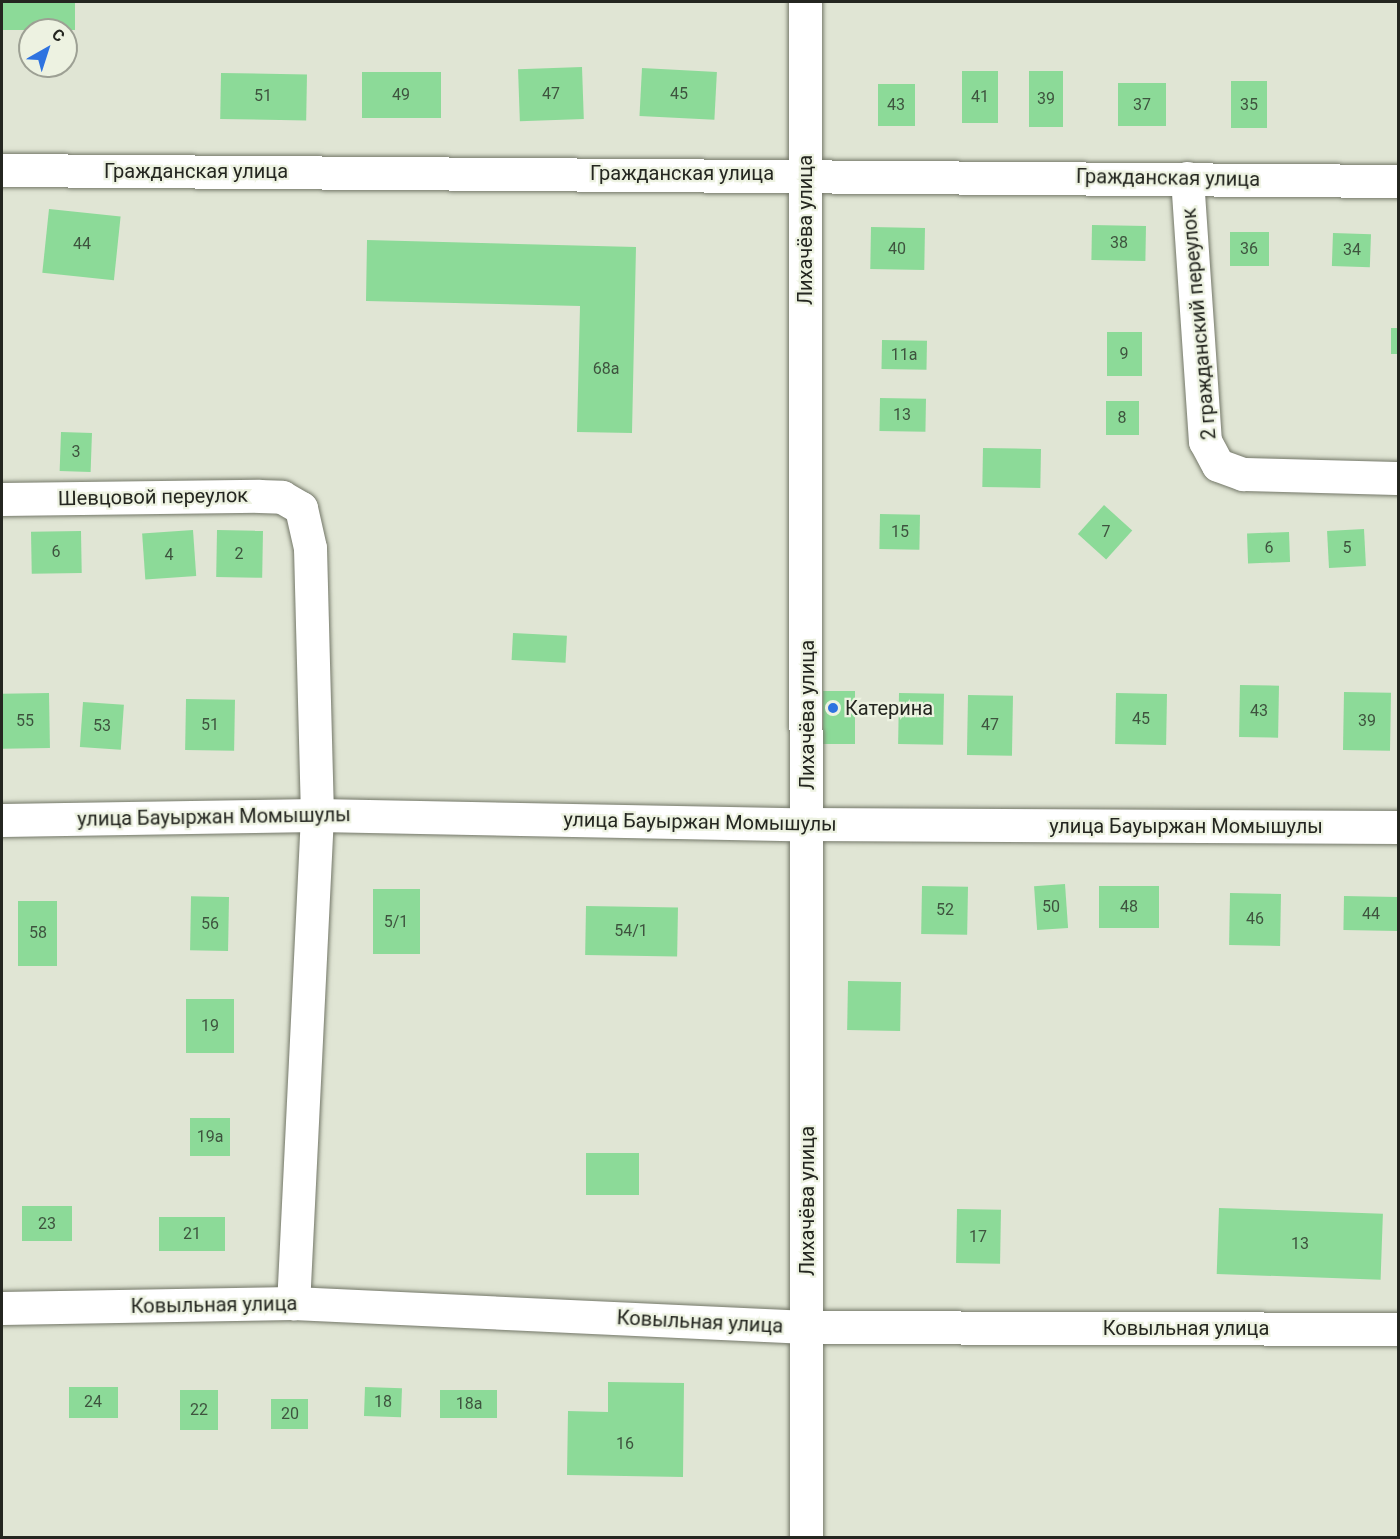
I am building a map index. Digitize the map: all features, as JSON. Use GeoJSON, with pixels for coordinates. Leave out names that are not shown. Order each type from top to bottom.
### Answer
{"type":"FeatureCollection","features":[{"type":"Feature","properties":{"kind":"street","name":"Лихачёва улица"},"geometry":{"type":"LineString","coordinates":[[805,2],[806,1538]]}},
{"type":"Feature","properties":{"kind":"street","name":"Гражданская улица"},"geometry":{"type":"LineString","coordinates":[[2,170],[805,174],[1398,181]]}},
{"type":"Feature","properties":{"kind":"street","name":"2 гражданский переулок"},"geometry":{"type":"LineString","coordinates":[[1187,178],[1204,441],[1218,465],[1243,474],[1398,478]]}},
{"type":"Feature","properties":{"kind":"street","name":"Шевцовой переулок"},"geometry":{"type":"LineString","coordinates":[[2,499],[282,496],[301,508],[310,548],[317,814]]}},
{"type":"Feature","properties":{"kind":"street","name":"улица Бауыржан Момышулы"},"geometry":{"type":"LineString","coordinates":[[2,820],[317,814],[807,824],[1398,827]]}},
{"type":"Feature","properties":{"kind":"street"},"geometry":{"type":"LineString","coordinates":[[293,1303],[317,814]]}},
{"type":"Feature","properties":{"kind":"street","name":"Ковыльная улица"},"geometry":{"type":"LineString","coordinates":[[2,1308],[293,1303],[807,1327],[1398,1329]]}},
{"type":"Feature","properties":{"kind":"building"},"geometry":{"type":"Polygon","coordinates":[[[2,2],[75,2],[75,18],[18,18],[18,30],[2,30],[2,2]]]}},
{"type":"Feature","properties":{"kind":"building"},"geometry":{"type":"Polygon","coordinates":[[[582,67],[584,119],[520,121],[518,69],[582,67]]]}},
{"type":"Feature","properties":{"kind":"building"},"geometry":{"type":"Polygon","coordinates":[[[642,68],[717,72],[714,120],[639,116],[642,68]]]}},
{"type":"Feature","properties":{"kind":"building"},"geometry":{"type":"Polygon","coordinates":[[[962,71],[998,71],[998,123],[962,123],[962,71]]]}},
{"type":"Feature","properties":{"kind":"building"},"geometry":{"type":"Polygon","coordinates":[[[1029,71],[1063,71],[1063,127],[1029,127],[1029,71]]]}},
{"type":"Feature","properties":{"kind":"building"},"geometry":{"type":"Polygon","coordinates":[[[362,72],[441,72],[441,118],[362,118],[362,72]]]}},
{"type":"Feature","properties":{"kind":"building"},"geometry":{"type":"Polygon","coordinates":[[[221,73],[307,75],[306,120],[220,119],[221,73]]]}},
{"type":"Feature","properties":{"kind":"building"},"geometry":{"type":"Polygon","coordinates":[[[1231,81],[1267,81],[1267,128],[1231,128],[1231,81]]]}},
{"type":"Feature","properties":{"kind":"building"},"geometry":{"type":"Polygon","coordinates":[[[1118,83],[1166,83],[1166,126],[1118,126],[1118,83]]]}},
{"type":"Feature","properties":{"kind":"building"},"geometry":{"type":"Polygon","coordinates":[[[878,84],[915,84],[915,126],[878,126],[878,84]]]}},
{"type":"Feature","properties":{"kind":"building"},"geometry":{"type":"Polygon","coordinates":[[[49,209],[121,217],[114,280],[42,273],[49,209]]]}},
{"type":"Feature","properties":{"kind":"building"},"geometry":{"type":"Polygon","coordinates":[[[1092,225],[1146,226],[1145,261],[1091,260],[1092,225]]]}},
{"type":"Feature","properties":{"kind":"building"},"geometry":{"type":"Polygon","coordinates":[[[871,227],[925,228],[924,270],[870,269],[871,227]]]}},
{"type":"Feature","properties":{"kind":"building"},"geometry":{"type":"Polygon","coordinates":[[[1230,232],[1269,232],[1269,266],[1230,266],[1230,232]]]}},
{"type":"Feature","properties":{"kind":"building"},"geometry":{"type":"Polygon","coordinates":[[[1333,233],[1371,234],[1370,267],[1332,266],[1333,233]]]}},
{"type":"Feature","properties":{"kind":"building"},"geometry":{"type":"Polygon","coordinates":[[[367,240],[636,247],[632,433],[577,432],[580,306],[366,301],[367,240]]]}},
{"type":"Feature","properties":{"kind":"building"},"geometry":{"type":"Polygon","coordinates":[[[1391,328],[1398,328],[1398,354],[1391,354],[1391,328]]]}},
{"type":"Feature","properties":{"kind":"building"},"geometry":{"type":"Polygon","coordinates":[[[1107,332],[1142,332],[1142,376],[1107,376],[1107,332]]]}},
{"type":"Feature","properties":{"kind":"building"},"geometry":{"type":"Polygon","coordinates":[[[882,340],[927,341],[926,370],[881,369],[882,340]]]}},
{"type":"Feature","properties":{"kind":"building"},"geometry":{"type":"Polygon","coordinates":[[[880,398],[926,399],[925,432],[879,431],[880,398]]]}},
{"type":"Feature","properties":{"kind":"building"},"geometry":{"type":"Polygon","coordinates":[[[1106,401],[1139,401],[1139,435],[1106,435],[1106,401]]]}},
{"type":"Feature","properties":{"kind":"building"},"geometry":{"type":"Polygon","coordinates":[[[61,432],[92,433],[91,472],[60,471],[61,432]]]}},
{"type":"Feature","properties":{"kind":"building"},"geometry":{"type":"Polygon","coordinates":[[[983,448],[1041,449],[1040,488],[982,487],[983,448]]]}},
{"type":"Feature","properties":{"kind":"building"},"geometry":{"type":"Polygon","coordinates":[[[1104,505],[1132,530],[1106,559],[1078,534],[1104,505]]]}},
{"type":"Feature","properties":{"kind":"building"},"geometry":{"type":"Polygon","coordinates":[[[880,514],[920,515],[919,550],[879,549],[880,514]]]}},
{"type":"Feature","properties":{"kind":"building"},"geometry":{"type":"Polygon","coordinates":[[[1364,529],[1366,566],[1329,568],[1327,531],[1364,529]]]}},
{"type":"Feature","properties":{"kind":"building"},"geometry":{"type":"Polygon","coordinates":[[[193,530],[196,576],[145,579],[142,534],[193,530]]]}},
{"type":"Feature","properties":{"kind":"building"},"geometry":{"type":"Polygon","coordinates":[[[217,530],[263,531],[262,578],[216,577],[217,530]]]}},
{"type":"Feature","properties":{"kind":"building"},"geometry":{"type":"Polygon","coordinates":[[[81,531],[82,573],[32,574],[31,532],[81,531]]]}},
{"type":"Feature","properties":{"kind":"building"},"geometry":{"type":"Polygon","coordinates":[[[1289,532],[1290,562],[1248,563],[1247,533],[1289,532]]]}},
{"type":"Feature","properties":{"kind":"building"},"geometry":{"type":"Polygon","coordinates":[[[513,633],[567,636],[566,663],[512,660],[513,633]]]}},
{"type":"Feature","properties":{"kind":"building"},"geometry":{"type":"Polygon","coordinates":[[[1240,685],[1279,686],[1278,738],[1239,737],[1240,685]]]}},
{"type":"Feature","properties":{"kind":"building"},"geometry":{"type":"Polygon","coordinates":[[[823,691],[855,691],[855,744],[823,744],[823,691]]]}},
{"type":"Feature","properties":{"kind":"building"},"geometry":{"type":"Polygon","coordinates":[[[1344,692],[1391,693],[1390,751],[1343,750],[1344,692]]]}},
{"type":"Feature","properties":{"kind":"building"},"geometry":{"type":"Polygon","coordinates":[[[49,693],[50,748],[3,749],[2,694],[49,693]]]}},
{"type":"Feature","properties":{"kind":"building"},"geometry":{"type":"Polygon","coordinates":[[[899,693],[944,694],[943,745],[898,744],[899,693]]]}},
{"type":"Feature","properties":{"kind":"building"},"geometry":{"type":"Polygon","coordinates":[[[1116,693],[1167,694],[1166,745],[1115,744],[1116,693]]]}},
{"type":"Feature","properties":{"kind":"building"},"geometry":{"type":"Polygon","coordinates":[[[968,695],[1013,696],[1012,756],[967,755],[968,695]]]}},
{"type":"Feature","properties":{"kind":"building"},"geometry":{"type":"Polygon","coordinates":[[[186,699],[235,700],[234,751],[185,750],[186,699]]]}},
{"type":"Feature","properties":{"kind":"building"},"geometry":{"type":"Polygon","coordinates":[[[83,702],[124,705],[121,750],[80,747],[83,702]]]}},
{"type":"Feature","properties":{"kind":"building"},"geometry":{"type":"Polygon","coordinates":[[[1065,884],[1068,928],[1037,930],[1034,886],[1065,884]]]}},
{"type":"Feature","properties":{"kind":"building"},"geometry":{"type":"Polygon","coordinates":[[[922,886],[968,887],[967,935],[921,934],[922,886]]]}},
{"type":"Feature","properties":{"kind":"building"},"geometry":{"type":"Polygon","coordinates":[[[1099,886],[1159,886],[1159,928],[1099,928],[1099,886]]]}},
{"type":"Feature","properties":{"kind":"building"},"geometry":{"type":"Polygon","coordinates":[[[373,889],[420,889],[420,954],[373,954],[373,889]]]}},
{"type":"Feature","properties":{"kind":"building"},"geometry":{"type":"Polygon","coordinates":[[[1230,893],[1281,894],[1280,946],[1229,945],[1230,893]]]}},
{"type":"Feature","properties":{"kind":"building"},"geometry":{"type":"Polygon","coordinates":[[[191,896],[229,897],[228,951],[190,950],[191,896]]]}},
{"type":"Feature","properties":{"kind":"building"},"geometry":{"type":"Polygon","coordinates":[[[1344,896],[1398,897],[1397,931],[1343,930],[1344,896]]]}},
{"type":"Feature","properties":{"kind":"building"},"geometry":{"type":"Polygon","coordinates":[[[18,901],[57,901],[57,966],[18,966],[18,901]]]}},
{"type":"Feature","properties":{"kind":"building"},"geometry":{"type":"Polygon","coordinates":[[[586,906],[678,908],[677,957],[585,955],[586,906]]]}},
{"type":"Feature","properties":{"kind":"building"},"geometry":{"type":"Polygon","coordinates":[[[848,981],[901,982],[900,1031],[847,1030],[848,981]]]}},
{"type":"Feature","properties":{"kind":"building"},"geometry":{"type":"Polygon","coordinates":[[[186,999],[234,999],[234,1053],[186,1053],[186,999]]]}},
{"type":"Feature","properties":{"kind":"building"},"geometry":{"type":"Polygon","coordinates":[[[190,1118],[230,1118],[230,1156],[190,1156],[190,1118]]]}},
{"type":"Feature","properties":{"kind":"building"},"geometry":{"type":"Polygon","coordinates":[[[586,1153],[639,1153],[639,1195],[586,1195],[586,1153]]]}},
{"type":"Feature","properties":{"kind":"building"},"geometry":{"type":"Polygon","coordinates":[[[22,1206],[72,1206],[72,1241],[22,1241],[22,1206]]]}},
{"type":"Feature","properties":{"kind":"building"},"geometry":{"type":"Polygon","coordinates":[[[1219,1208],[1383,1214],[1381,1280],[1217,1274],[1219,1208]]]}},
{"type":"Feature","properties":{"kind":"building"},"geometry":{"type":"Polygon","coordinates":[[[957,1209],[1001,1210],[1000,1264],[956,1263],[957,1209]]]}},
{"type":"Feature","properties":{"kind":"building"},"geometry":{"type":"Polygon","coordinates":[[[159,1217],[225,1217],[225,1251],[159,1251],[159,1217]]]}},
{"type":"Feature","properties":{"kind":"building"},"geometry":{"type":"Polygon","coordinates":[[[608,1382],[684,1383],[683,1477],[567,1475],[568,1411],[608,1412],[608,1382]]]}},
{"type":"Feature","properties":{"kind":"building"},"geometry":{"type":"Polygon","coordinates":[[[69,1387],[118,1387],[118,1418],[69,1418],[69,1387]]]}},
{"type":"Feature","properties":{"kind":"building"},"geometry":{"type":"Polygon","coordinates":[[[365,1387],[402,1388],[401,1417],[364,1416],[365,1387]]]}},
{"type":"Feature","properties":{"kind":"building"},"geometry":{"type":"Polygon","coordinates":[[[180,1390],[218,1390],[218,1430],[180,1430],[180,1390]]]}},
{"type":"Feature","properties":{"kind":"building"},"geometry":{"type":"Polygon","coordinates":[[[440,1390],[497,1390],[497,1418],[440,1418],[440,1390]]]}},
{"type":"Feature","properties":{"kind":"building"},"geometry":{"type":"Polygon","coordinates":[[[271,1399],[308,1399],[308,1429],[271,1429],[271,1399]]]}},
{"type":"Feature","properties":{"kind":"place","name":"Катерина"},"geometry":{"type":"Point","coordinates":[833,708]}}]}
